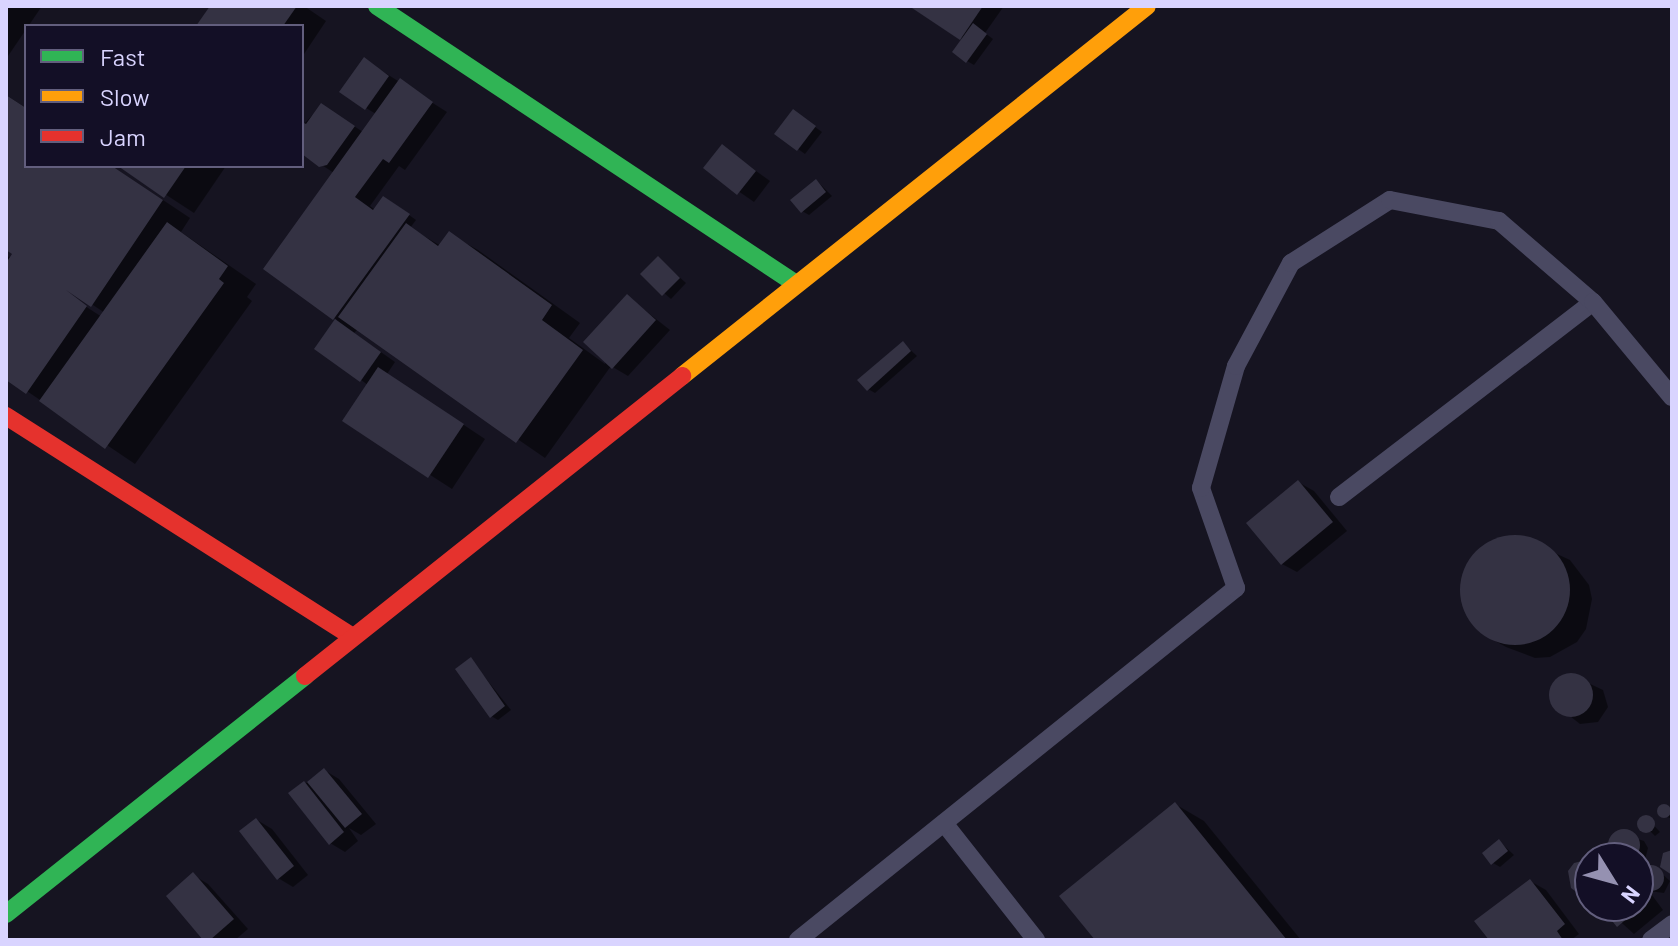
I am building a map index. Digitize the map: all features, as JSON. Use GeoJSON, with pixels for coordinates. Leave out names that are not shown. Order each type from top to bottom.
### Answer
{"type":"FeatureCollection","features":[{"type":"Feature","properties":{"kind":"street"},"geometry":{"type":"LineString","coordinates":[[377,6],[796,284]]}},
{"type":"Feature","properties":{"kind":"street"},"geometry":{"type":"LineString","coordinates":[[6,914],[351,636],[1147,6]]}},
{"type":"Feature","properties":{"kind":"street"},"geometry":{"type":"LineString","coordinates":[[6,416],[351,636]]}},
{"type":"Feature","properties":{"kind":"lane"},"geometry":{"type":"LineString","coordinates":[[798,940],[1236,588],[1201,488],[1236,366],[1291,263],[1390,200],[1499,221],[1593,302],[1672,397]]}},
{"type":"Feature","properties":{"kind":"lane"},"geometry":{"type":"LineString","coordinates":[[1339,497],[1593,302]]}},
{"type":"Feature","properties":{"kind":"lane"},"geometry":{"type":"LineString","coordinates":[[944,823],[1036,940]]}},
{"type":"Feature","properties":{"kind":"lane"},"geometry":{"type":"LineString","coordinates":[[1651,940],[1672,924]]}},
{"type":"Feature","properties":{"kind":"building"},"geometry":{"type":"Polygon","coordinates":[[[210,6],[297,6],[284,24],[197,24],[210,6]]]}},
{"type":"Feature","properties":{"kind":"building"},"geometry":{"type":"Polygon","coordinates":[[[909,6],[983,6],[960,40],[909,6]]]}},
{"type":"Feature","properties":{"kind":"building"},"geometry":{"type":"Polygon","coordinates":[[[973,23],[987,34],[966,63],[952,52],[973,23]]]}},
{"type":"Feature","properties":{"kind":"building"},"geometry":{"type":"Polygon","coordinates":[[[364,57],[389,76],[365,110],[339,92],[364,57]]]}},
{"type":"Feature","properties":{"kind":"building"},"geometry":{"type":"Polygon","coordinates":[[[400,78],[433,102],[389,163],[383,159],[355,197],[373,210],[383,196],[410,214],[333,320],[263,269],[400,78]]]}},
{"type":"Feature","properties":{"kind":"building"},"geometry":{"type":"Polygon","coordinates":[[[6,95],[24,107],[24,168],[115,168],[163,200],[91,307],[66,290],[87,306],[26,394],[6,380],[6,263],[12,254],[6,250],[6,95]]]}},
{"type":"Feature","properties":{"kind":"building"},"geometry":{"type":"Polygon","coordinates":[[[321,103],[355,126],[327,165],[319,167],[304,156],[306,124],[321,103]]]}},
{"type":"Feature","properties":{"kind":"building"},"geometry":{"type":"Polygon","coordinates":[[[793,109],[816,126],[797,151],[774,134],[793,109]]]}},
{"type":"Feature","properties":{"kind":"building"},"geometry":{"type":"Polygon","coordinates":[[[722,144],[756,171],[737,195],[703,168],[722,144]]]}},
{"type":"Feature","properties":{"kind":"building"},"geometry":{"type":"Polygon","coordinates":[[[121,168],[185,168],[164,198],[121,168]]]}},
{"type":"Feature","properties":{"kind":"building"},"geometry":{"type":"Polygon","coordinates":[[[816,179],[826,192],[801,213],[790,200],[816,179]]]}},
{"type":"Feature","properties":{"kind":"building"},"geometry":{"type":"Polygon","coordinates":[[[167,222],[228,266],[219,279],[224,283],[105,449],[39,401],[167,222]]]}},
{"type":"Feature","properties":{"kind":"building"},"geometry":{"type":"Polygon","coordinates":[[[406,223],[438,246],[449,231],[552,305],[542,320],[583,350],[516,443],[338,317],[406,223]]]}},
{"type":"Feature","properties":{"kind":"building"},"geometry":{"type":"Polygon","coordinates":[[[658,256],[680,278],[662,296],[640,274],[658,256]]]}},
{"type":"Feature","properties":{"kind":"building"},"geometry":{"type":"Polygon","coordinates":[[[627,294],[656,320],[612,369],[583,342],[627,294]]]}},
{"type":"Feature","properties":{"kind":"building"},"geometry":{"type":"Polygon","coordinates":[[[335,319],[381,352],[360,382],[314,349],[335,319]]]}},
{"type":"Feature","properties":{"kind":"building"},"geometry":{"type":"Polygon","coordinates":[[[903,341],[911,351],[867,391],[857,380],[903,341]]]}},
{"type":"Feature","properties":{"kind":"building"},"geometry":{"type":"Polygon","coordinates":[[[378,367],[464,424],[428,478],[342,421],[378,367]]]}},
{"type":"Feature","properties":{"kind":"building"},"geometry":{"type":"Polygon","coordinates":[[[1298,480],[1333,522],[1281,565],[1246,523],[1298,480]]]}},
{"type":"Feature","properties":{"kind":"building"},"geometry":{"type":"Polygon","coordinates":[[[1515,535],[1536,539],[1554,551],[1566,569],[1570,590],[1566,611],[1554,629],[1536,641],[1515,645],[1494,641],[1476,629],[1464,611],[1460,590],[1464,569],[1476,551],[1494,539],[1515,535]]]}},
{"type":"Feature","properties":{"kind":"building"},"geometry":{"type":"Polygon","coordinates":[[[471,657],[505,706],[490,718],[455,669],[471,657]]]}},
{"type":"Feature","properties":{"kind":"building"},"geometry":{"type":"Polygon","coordinates":[[[1571,673],[1587,679],[1593,695],[1587,711],[1571,717],[1555,711],[1549,695],[1555,679],[1571,673]]]}},
{"type":"Feature","properties":{"kind":"building"},"geometry":{"type":"Polygon","coordinates":[[[324,768],[362,814],[345,828],[307,782],[324,768]]]}},
{"type":"Feature","properties":{"kind":"building"},"geometry":{"type":"Polygon","coordinates":[[[304,781],[344,832],[329,845],[288,793],[304,781]]]}},
{"type":"Feature","properties":{"kind":"building"},"geometry":{"type":"Polygon","coordinates":[[[1175,802],[1287,940],[1095,940],[1059,896],[1175,802]]]}},
{"type":"Feature","properties":{"kind":"building"},"geometry":{"type":"Polygon","coordinates":[[[1664,804],[1671,811],[1664,818],[1657,811],[1664,804]]]}},
{"type":"Feature","properties":{"kind":"building"},"geometry":{"type":"Polygon","coordinates":[[[1646,815],[1655,824],[1646,833],[1637,824],[1646,815]]]}},
{"type":"Feature","properties":{"kind":"building"},"geometry":{"type":"Polygon","coordinates":[[[256,818],[294,866],[277,880],[239,831],[256,818]]]}},
{"type":"Feature","properties":{"kind":"building"},"geometry":{"type":"Polygon","coordinates":[[[1624,829],[1636,833],[1640,842],[1608,842],[1612,833],[1624,829]]]}},
{"type":"Feature","properties":{"kind":"building"},"geometry":{"type":"Polygon","coordinates":[[[1499,839],[1508,851],[1491,865],[1482,853],[1499,839]]]}},
{"type":"Feature","properties":{"kind":"building"},"geometry":{"type":"Polygon","coordinates":[[[1672,850],[1672,875],[1660,867],[1663,853],[1672,850]]]}},
{"type":"Feature","properties":{"kind":"building"},"geometry":{"type":"Polygon","coordinates":[[[1574,863],[1574,890],[1571,888],[1568,871],[1574,863]]]}},
{"type":"Feature","properties":{"kind":"building"},"geometry":{"type":"Polygon","coordinates":[[[1654,866],[1663,873],[1663,883],[1654,890],[1654,866]]]}},
{"type":"Feature","properties":{"kind":"building"},"geometry":{"type":"Polygon","coordinates":[[[193,872],[234,919],[210,940],[203,940],[166,896],[193,872]]]}},
{"type":"Feature","properties":{"kind":"building"},"geometry":{"type":"Polygon","coordinates":[[[1530,879],[1565,924],[1557,931],[1563,940],[1489,940],[1474,921],[1530,879]]]}},
{"type":"Feature","properties":{"kind":"traffic: fast"},"geometry":{"type":"LineString","coordinates":[[377,6],[796,284]]}},
{"type":"Feature","properties":{"kind":"traffic: fast"},"geometry":{"type":"LineString","coordinates":[[6,914],[305,676]]}},
{"type":"Feature","properties":{"kind":"traffic: slow"},"geometry":{"type":"LineString","coordinates":[[682,376],[1147,6]]}},
{"type":"Feature","properties":{"kind":"traffic: jam"},"geometry":{"type":"LineString","coordinates":[[305,676],[682,376]]}},
{"type":"Feature","properties":{"kind":"traffic: jam"},"geometry":{"type":"LineString","coordinates":[[6,416],[351,636]]}}]}
